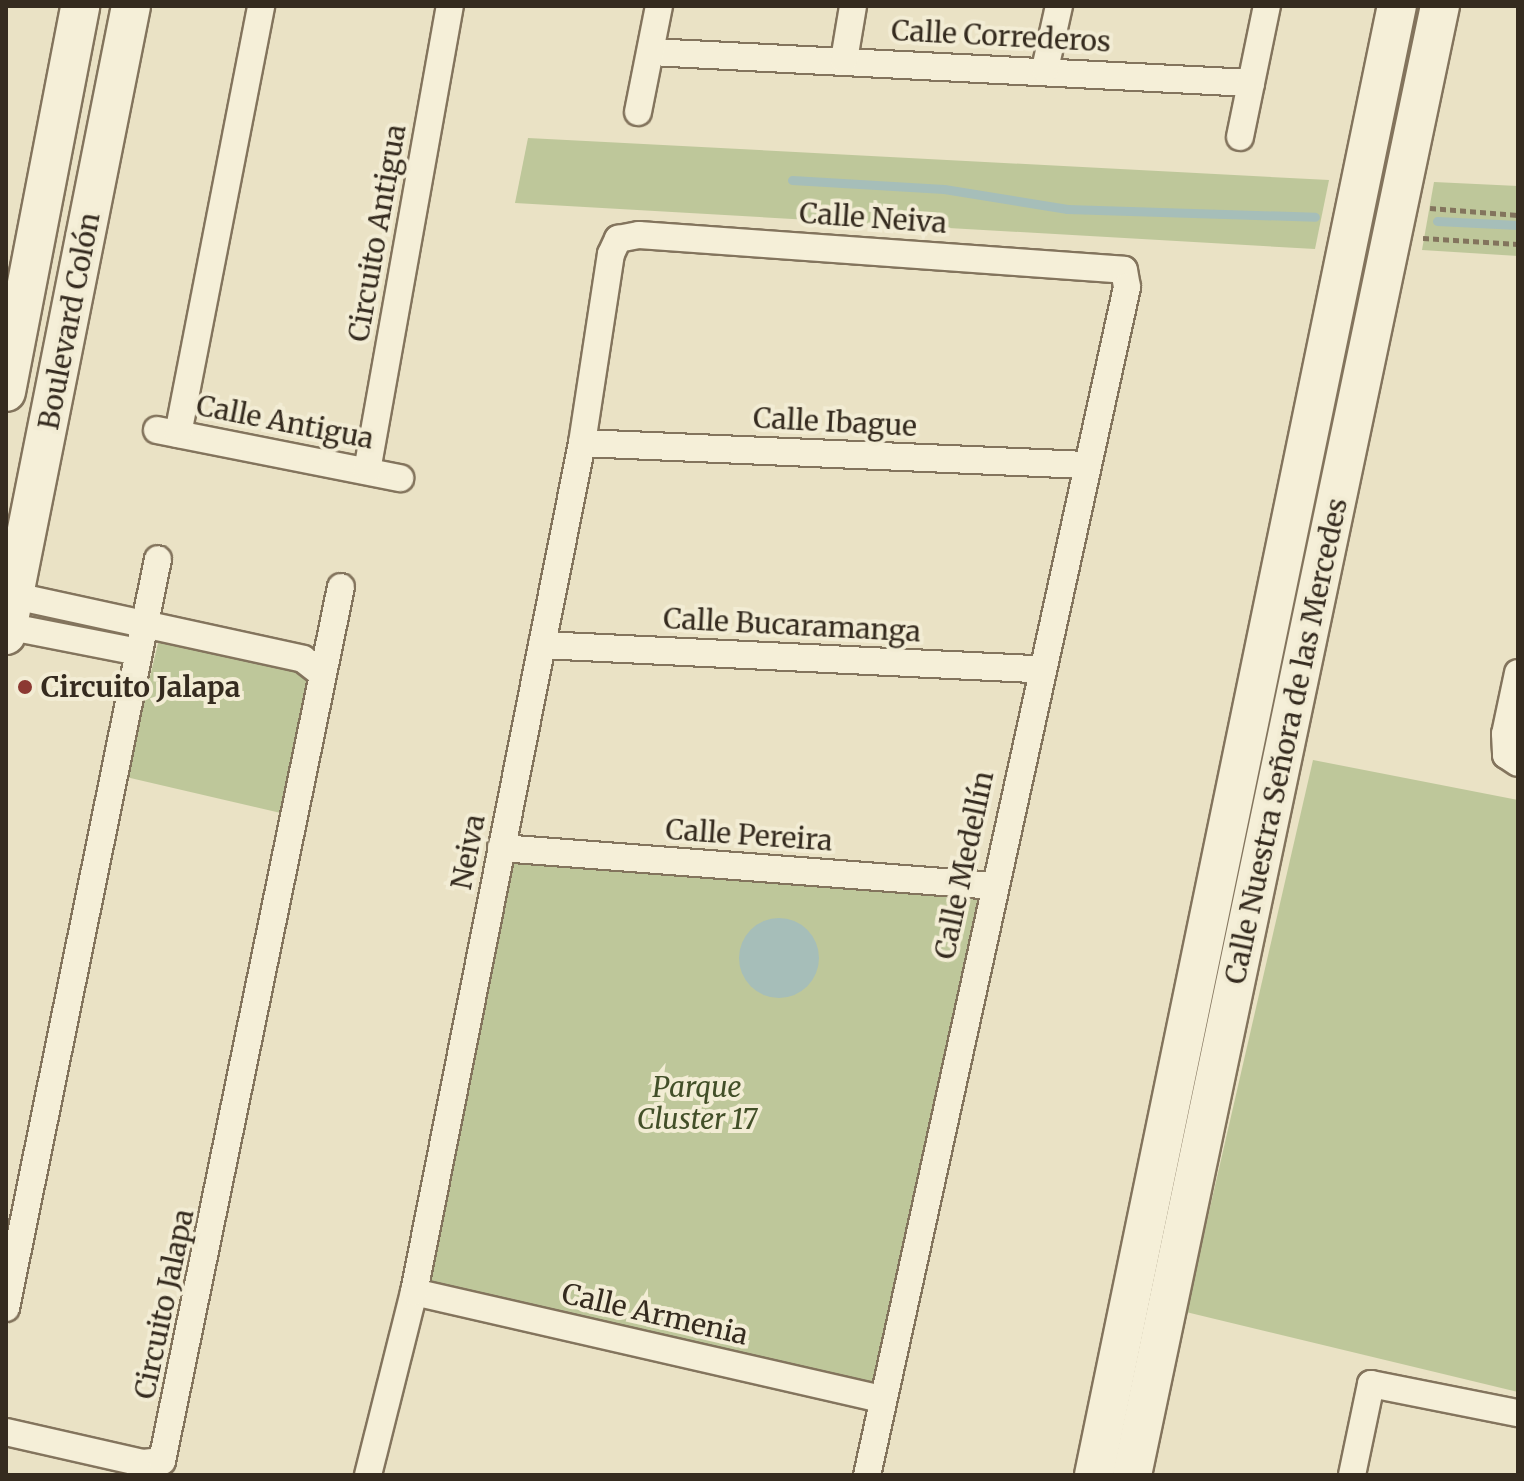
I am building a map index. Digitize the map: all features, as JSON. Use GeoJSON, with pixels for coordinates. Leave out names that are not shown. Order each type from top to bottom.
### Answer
{"type":"FeatureCollection","features":[{"type":"Feature","properties":{"kind":"street","name":"Boulevard Colón"},"geometry":{"type":"LineString","coordinates":[[6,392],[80,6]]}},
{"type":"Feature","properties":{"kind":"street","name":"Boulevard Colón"},"geometry":{"type":"LineString","coordinates":[[8,616],[131,6]]}},
{"type":"Feature","properties":{"kind":"street","name":"Calle Antigua"},"geometry":{"type":"LineString","coordinates":[[261,6],[168,432],[400,478]]}},
{"type":"Feature","properties":{"kind":"street","name":"Circuito Antigua"},"geometry":{"type":"LineString","coordinates":[[367,471],[450,6]]}},
{"type":"Feature","properties":{"kind":"street"},"geometry":{"type":"LineString","coordinates":[[638,112],[659,6]]}},
{"type":"Feature","properties":{"kind":"street"},"geometry":{"type":"LineString","coordinates":[[844,60],[853,6]]}},
{"type":"Feature","properties":{"kind":"street"},"geometry":{"type":"LineString","coordinates":[[1045,69],[1059,6]]}},
{"type":"Feature","properties":{"kind":"street"},"geometry":{"type":"LineString","coordinates":[[1240,137],[1267,6]]}},
{"type":"Feature","properties":{"kind":"street","name":"Calle Nuestra Señora de las Mercedes"},"geometry":{"type":"LineString","coordinates":[[1094,1475],[1209,904],[1397,6]]}},
{"type":"Feature","properties":{"kind":"street","name":"Calle Nuestra Señora de las Mercedes"},"geometry":{"type":"LineString","coordinates":[[1132,1475],[1440,6]]}},
{"type":"Feature","properties":{"kind":"street","name":"Calle Correderos"},"geometry":{"type":"LineString","coordinates":[[651,52],[1045,69],[1251,83]]}},
{"type":"Feature","properties":{"kind":"street","name":"Calle Neiva"},"geometry":{"type":"LineString","coordinates":[[618,239],[639,235],[1124,270]]}},
{"type":"Feature","properties":{"kind":"street","name":"Neiva"},"geometry":{"type":"LineString","coordinates":[[368,1475],[414,1292],[582,443],[618,239]]}},
{"type":"Feature","properties":{"kind":"street","name":"Calle Medellín"},"geometry":{"type":"LineString","coordinates":[[867,1475],[1039,669],[1127,287],[1124,270]]}},
{"type":"Feature","properties":{"kind":"street","name":"Calle Ibague"},"geometry":{"type":"LineString","coordinates":[[582,443],[1085,465]]}},
{"type":"Feature","properties":{"kind":"street"},"geometry":{"type":"LineString","coordinates":[[6,1308],[158,559]]}},
{"type":"Feature","properties":{"kind":"street","name":"Circuito Jalapa"},"geometry":{"type":"LineString","coordinates":[[6,1432],[143,1463],[162,1461],[341,587]]}},
{"type":"Feature","properties":{"kind":"street"},"geometry":{"type":"LineString","coordinates":[[8,616],[145,623],[303,659],[322,674]]}},
{"type":"Feature","properties":{"kind":"street"},"geometry":{"type":"LineString","coordinates":[[8,616],[138,652]]}},
{"type":"Feature","properties":{"kind":"street","name":"Calle Bucaramanga"},"geometry":{"type":"LineString","coordinates":[[542,645],[1039,669]]}},
{"type":"Feature","properties":{"kind":"street"},"geometry":{"type":"LineString","coordinates":[[1512,759],[1518,673]]}},
{"type":"Feature","properties":{"kind":"street","name":"Calle Pereira"},"geometry":{"type":"LineString","coordinates":[[501,848],[992,886]]}},
{"type":"Feature","properties":{"kind":"street"},"geometry":{"type":"LineString","coordinates":[[1209,904],[1251,911]]}},
{"type":"Feature","properties":{"kind":"street","name":"Calle Armenia"},"geometry":{"type":"LineString","coordinates":[[414,1292],[883,1399]]}},
{"type":"Feature","properties":{"kind":"street"},"geometry":{"type":"LineString","coordinates":[[1352,1475],[1371,1384],[1518,1413]]}},
{"type":"Feature","properties":{"kind":"path"},"geometry":{"type":"LineString","coordinates":[[1518,215],[1423,208],[1419,238],[1518,244]]}},
{"type":"Feature","properties":{"kind":"green space"},"geometry":{"type":"Polygon","coordinates":[[[528,138],[1329,180],[1315,249],[515,203],[528,138]]]}},
{"type":"Feature","properties":{"kind":"green space"},"geometry":{"type":"Polygon","coordinates":[[[1434,182],[1518,186],[1518,256],[1422,250],[1434,182]]]}},
{"type":"Feature","properties":{"kind":"green space"},"geometry":{"type":"Polygon","coordinates":[[[159,639],[317,676],[285,814],[126,777],[159,639]]]}},
{"type":"Feature","properties":{"kind":"green space"},"geometry":{"type":"Polygon","coordinates":[[[1313,760],[1518,800],[1518,1392],[1186,1312],[1313,760]]]}},
{"type":"Feature","properties":{"kind":"green space","name":"Parque Cluster 17"},"geometry":{"type":"Polygon","coordinates":[[[500,854],[991,887],[876,1385],[427,1283],[500,854]]]}},
{"type":"Feature","properties":{"kind":"water"},"geometry":{"type":"Polygon","coordinates":[[[779,918],[794,921],[807,930],[816,943],[819,958],[816,973],[807,986],[794,995],[779,998],[764,995],[751,986],[742,973],[739,958],[742,943],[751,930],[764,921],[779,918]]]}},
{"type":"Feature","properties":{"kind":"waterway"},"geometry":{"type":"LineString","coordinates":[[792,180],[944,189],[1067,209],[1315,217]]}},
{"type":"Feature","properties":{"kind":"waterway"},"geometry":{"type":"LineString","coordinates":[[1437,221],[1518,225]]}},
{"type":"Feature","properties":{"kind":"place","name":"Circuito Jalapa"},"geometry":{"type":"Point","coordinates":[25,687]}}]}
